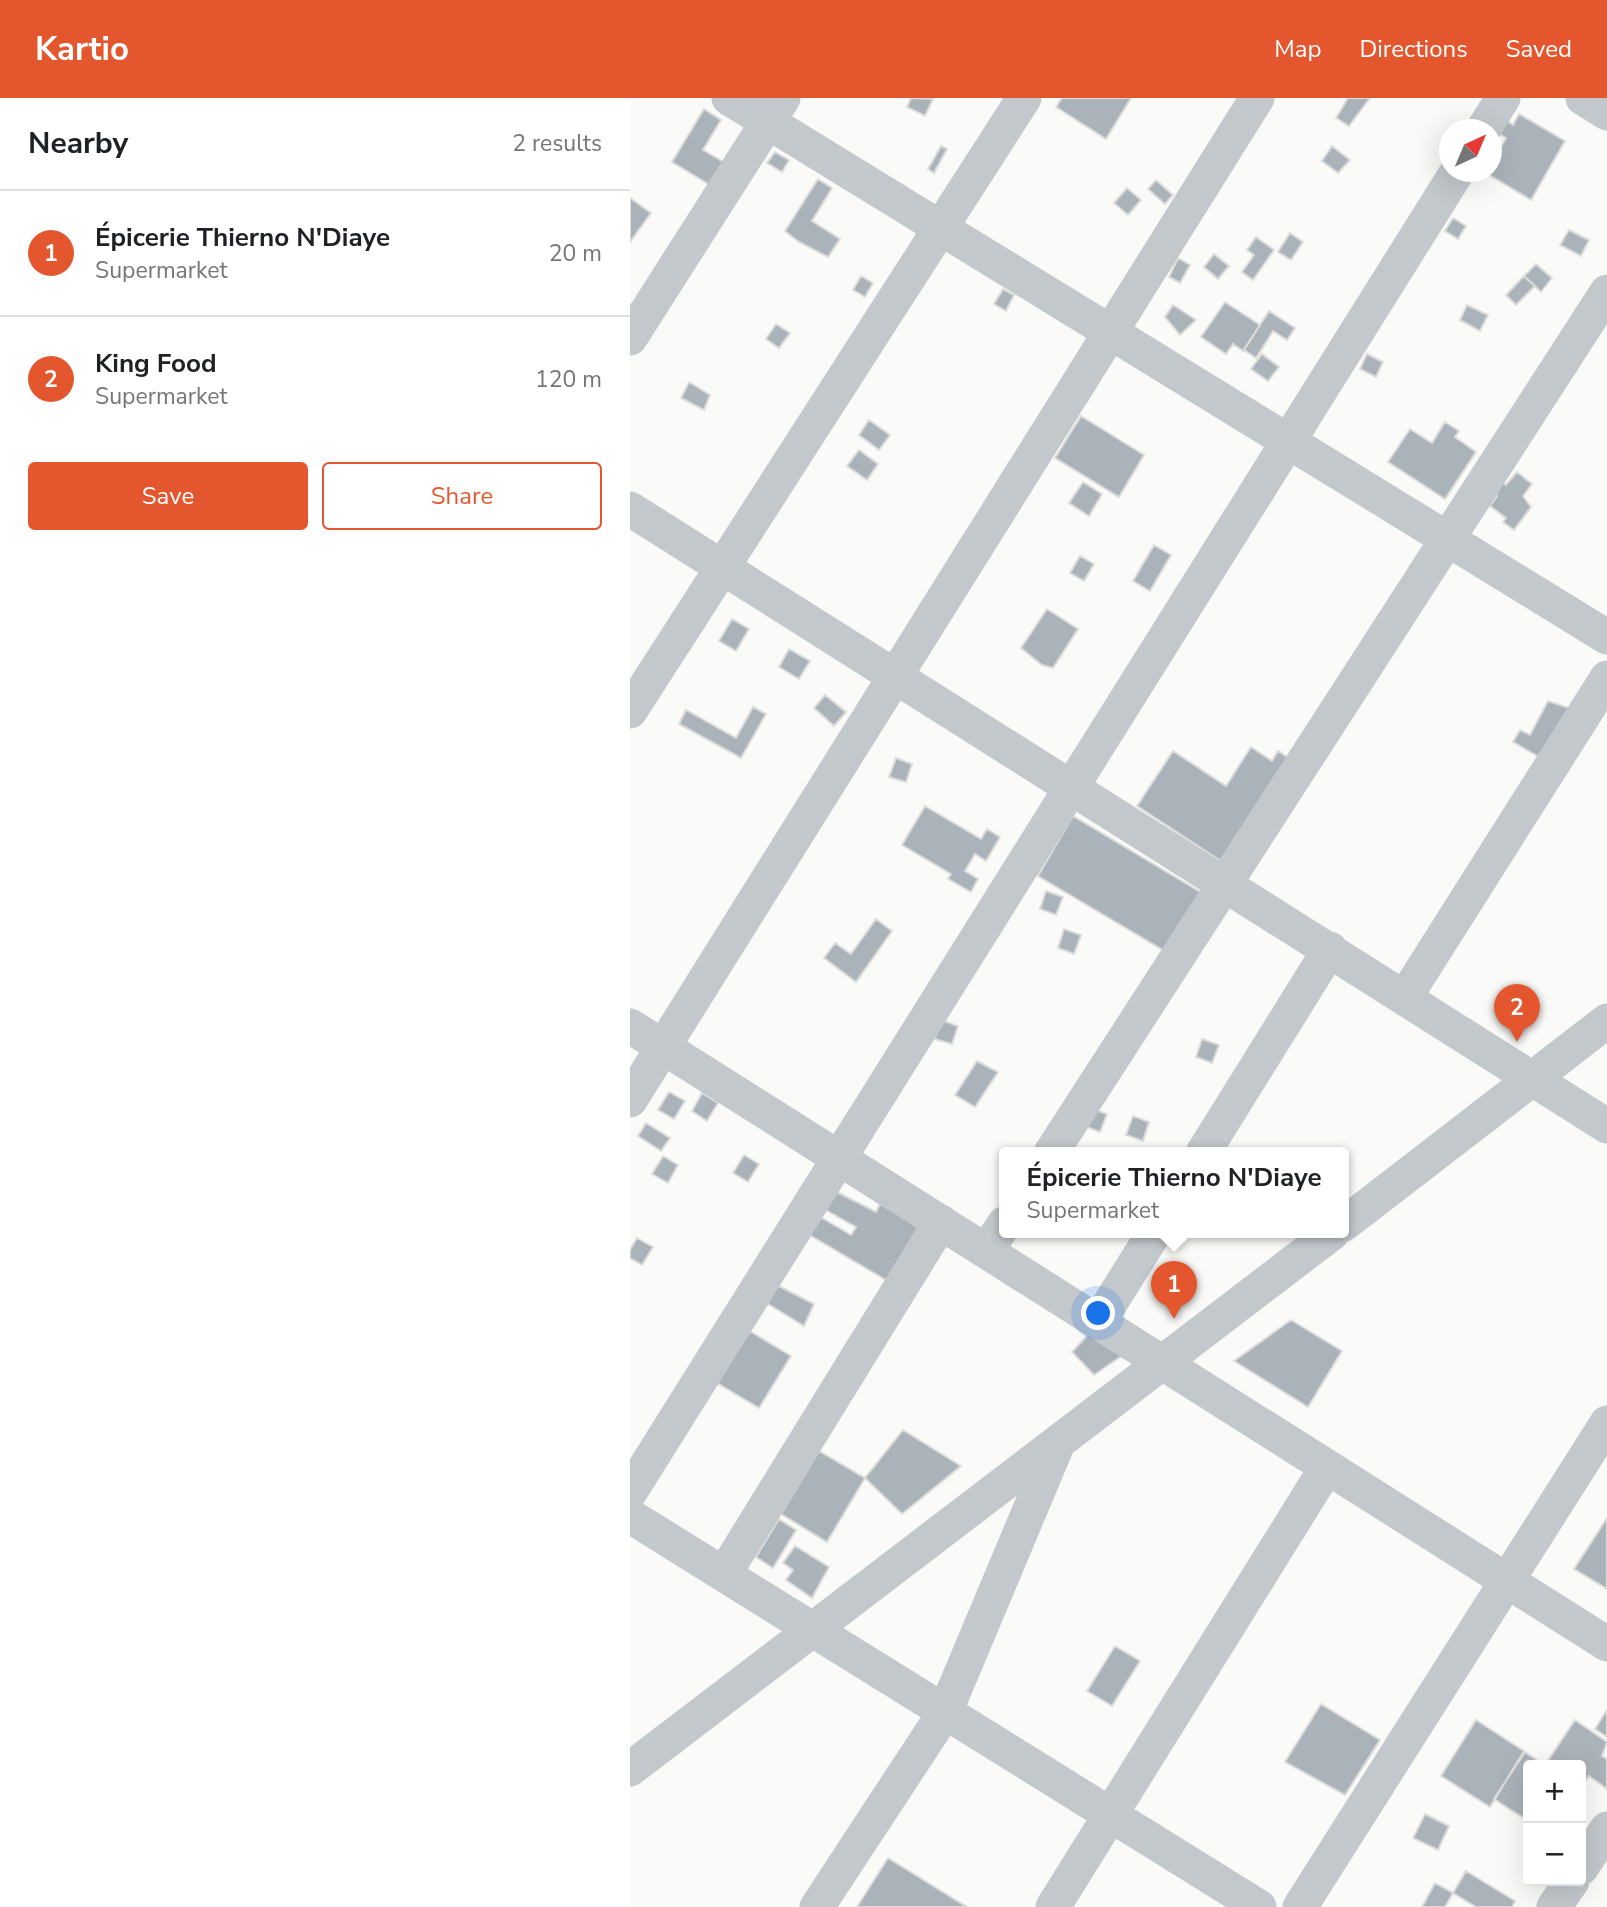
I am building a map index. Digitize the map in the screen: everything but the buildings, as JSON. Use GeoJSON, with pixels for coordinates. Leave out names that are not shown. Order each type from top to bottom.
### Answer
{"type":"FeatureCollection","features":[{"type":"Feature","properties":{"kind":"street"},"geometry":{"type":"LineString","coordinates":[[729,98],[776,110],[940,228],[1607,637]]}},
{"type":"Feature","properties":{"kind":"street"},"geometry":{"type":"LineString","coordinates":[[630,711],[1024,98]]}},
{"type":"Feature","properties":{"kind":"street"},"geometry":{"type":"LineString","coordinates":[[630,1100],[1256,98]]}},
{"type":"Feature","properties":{"kind":"street"},"geometry":{"type":"LineString","coordinates":[[1490,119],[1503,98]]}},
{"type":"Feature","properties":{"kind":"street"},"geometry":{"type":"LineString","coordinates":[[1583,98],[1607,113]]}},
{"type":"Feature","properties":{"kind":"street"},"geometry":{"type":"LineString","coordinates":[[630,338],[776,110]]}},
{"type":"Feature","properties":{"kind":"street"},"geometry":{"type":"LineString","coordinates":[[630,1492],[1451,182]]}},
{"type":"Feature","properties":{"kind":"street"},"geometry":{"type":"LineString","coordinates":[[1055,1147],[1607,292]]}},
{"type":"Feature","properties":{"kind":"street"},"geometry":{"type":"LineString","coordinates":[[630,509],[1607,1126]]}},
{"type":"Feature","properties":{"kind":"street"},"geometry":{"type":"LineString","coordinates":[[1405,997],[1607,678]]}},
{"type":"Feature","properties":{"kind":"street"},"geometry":{"type":"LineString","coordinates":[[1207,1147],[1329,949]]}},
{"type":"Feature","properties":{"kind":"street"},"geometry":{"type":"LineString","coordinates":[[1349,1220],[1607,1021]]}},
{"type":"Feature","properties":{"kind":"street"},"geometry":{"type":"LineString","coordinates":[[630,1026],[941,1222],[995,1237],[1099,1321],[1607,1644]]}},
{"type":"Feature","properties":{"kind":"street"},"geometry":{"type":"LineString","coordinates":[[724,1574],[941,1222]]}},
{"type":"Feature","properties":{"kind":"street"},"geometry":{"type":"LineString","coordinates":[[1099,1321],[1151,1238]]}},
{"type":"Feature","properties":{"kind":"street"},"geometry":{"type":"LineString","coordinates":[[630,1769],[1326,1238]]}},
{"type":"Feature","properties":{"kind":"street"},"geometry":{"type":"LineString","coordinates":[[1300,1907],[1607,1423]]}},
{"type":"Feature","properties":{"kind":"street"},"geometry":{"type":"LineString","coordinates":[[817,1907],[945,1712],[1058,1443]]}},
{"type":"Feature","properties":{"kind":"street"},"geometry":{"type":"LineString","coordinates":[[1053,1907],[1327,1467]]}},
{"type":"Feature","properties":{"kind":"street"},"geometry":{"type":"LineString","coordinates":[[630,1516],[1259,1907]]}},
{"type":"Feature","properties":{"kind":"street"},"geometry":{"type":"LineString","coordinates":[[1586,1860],[1607,1829]]}},
{"type":"Feature","properties":{"kind":"street"},"geometry":{"type":"LineString","coordinates":[[1554,1907],[1569,1886]]}},
{"type":"Feature","properties":{"kind":"place","name":"King Food"},"geometry":{"type":"Point","coordinates":[1517,1042]}},
{"type":"Feature","properties":{"kind":"place","name":"Épicerie Thierno N'Diaye"},"geometry":{"type":"Point","coordinates":[1174,1319]}}]}
